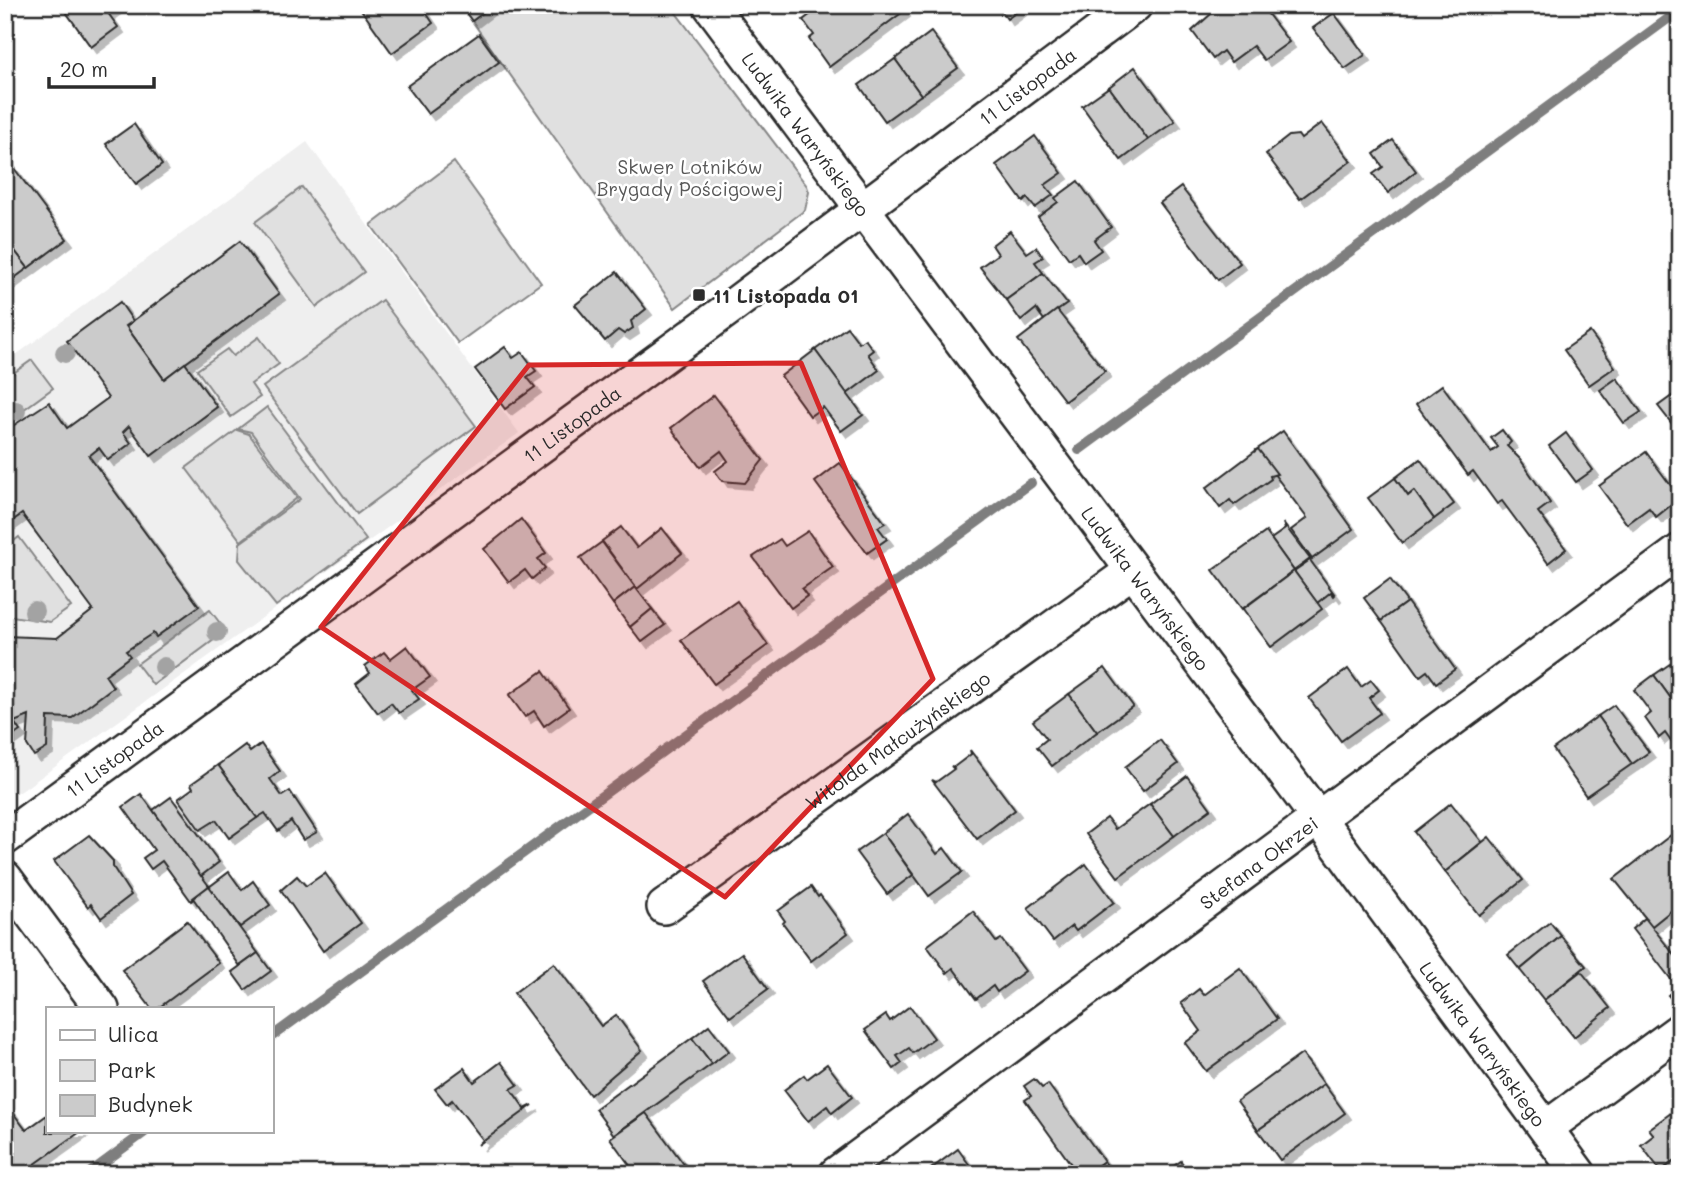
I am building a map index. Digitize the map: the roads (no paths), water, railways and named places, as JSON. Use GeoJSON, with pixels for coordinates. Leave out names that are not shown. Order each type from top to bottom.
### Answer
{"type":"FeatureCollection","features":[{"type":"Feature","properties":{"kind":"street","name":"Ludwika Waryńskiego"},"geometry":{"type":"LineString","coordinates":[[710,5],[1318,818],[1579,1174]]}},
{"type":"Feature","properties":{"kind":"street","name":"11 Listopada"},"geometry":{"type":"LineString","coordinates":[[5,838],[862,209],[1135,5]]}},
{"type":"Feature","properties":{"kind":"street","name":"Stefana Okrzei"},"geometry":{"type":"LineString","coordinates":[[836,1174],[1680,551]]}},
{"type":"Feature","properties":{"kind":"street","name":"Witolda Małcużyńskiego"},"geometry":{"type":"LineString","coordinates":[[664,908],[1132,571]]}},
{"type":"Feature","properties":{"kind":"street"},"geometry":{"type":"LineString","coordinates":[[5,878],[101,1007]]}},
{"type":"Feature","properties":{"kind":"street"},"geometry":{"type":"LineString","coordinates":[[1546,1128],[1680,1030]]}},
{"type":"Feature","properties":{"kind":"waterway"},"geometry":{"type":"LineString","coordinates":[[1079,450],[1680,10]]}},
{"type":"Feature","properties":{"kind":"waterway"},"geometry":{"type":"LineString","coordinates":[[273,1036],[1031,483]]}},
{"type":"Feature","properties":{"kind":"waterway"},"geometry":{"type":"LineString","coordinates":[[88,1174],[142,1134]]}},
{"type":"Feature","properties":{"kind":"place","name":"11 Listopada 01"},"geometry":{"type":"Point","coordinates":[699,295]}},
{"type":"Feature","properties":{"kind":"park label","name":"Skwer Lotników Brygady Pościgowej"},"geometry":{"type":"Point","coordinates":[690,177]}}]}
